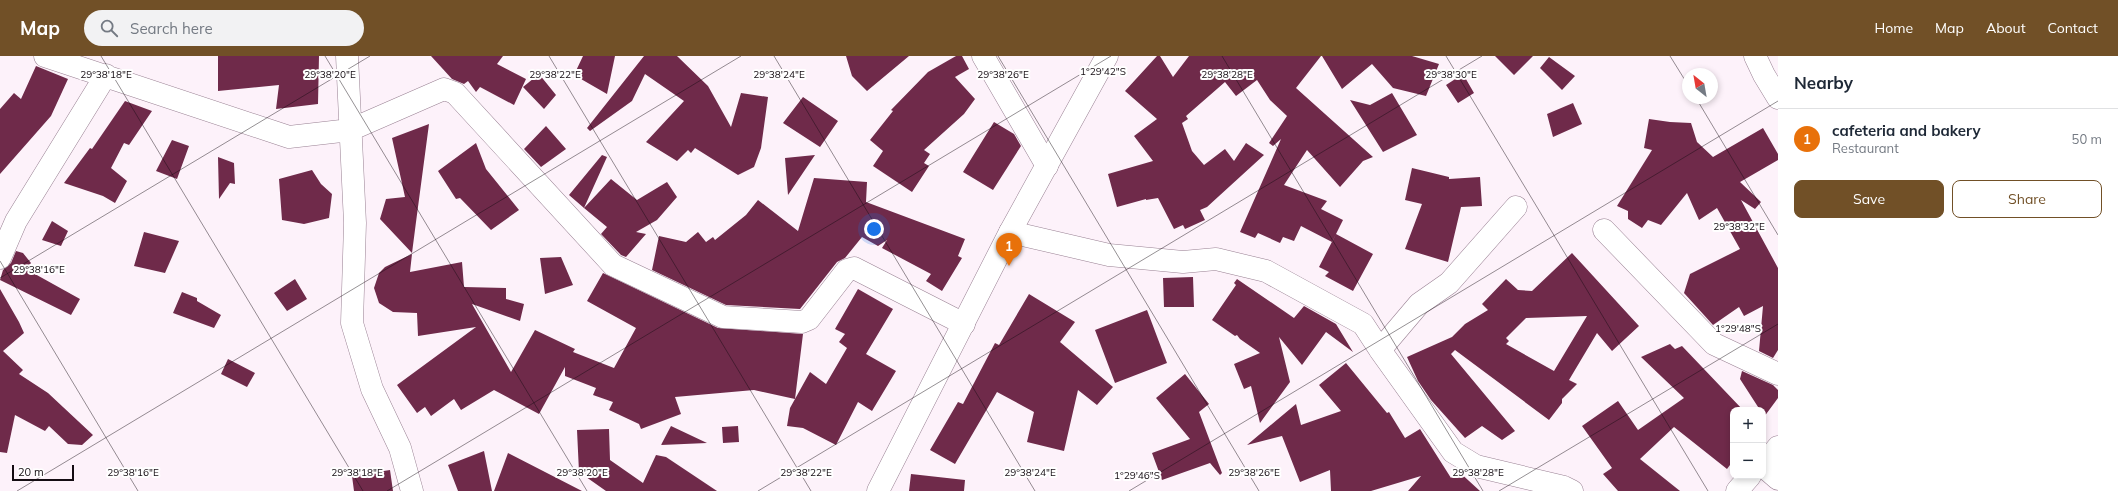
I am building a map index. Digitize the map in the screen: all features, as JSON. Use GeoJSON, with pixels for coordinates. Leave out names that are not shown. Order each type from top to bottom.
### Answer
{"type":"FeatureCollection","features":[{"type":"Feature","properties":{"kind":"street"},"geometry":{"type":"LineString","coordinates":[[45,56],[289,136],[350,130],[444,89],[455,93],[613,265],[723,317],[802,322],[809,319],[847,270],[854,268],[964,324]]}},
{"type":"Feature","properties":{"kind":"street"},"geometry":{"type":"LineString","coordinates":[[347,56],[355,223],[352,323],[372,389],[400,448],[412,491]]}},
{"type":"Feature","properties":{"kind":"street"},"geometry":{"type":"LineString","coordinates":[[983,56],[1047,166]]}},
{"type":"Feature","properties":{"kind":"street"},"geometry":{"type":"LineString","coordinates":[[878,491],[1010,232],[1107,56]]}},
{"type":"Feature","properties":{"kind":"street"},"geometry":{"type":"LineString","coordinates":[[1755,56],[1764,75],[1778,98]]}},
{"type":"Feature","properties":{"kind":"street"},"geometry":{"type":"LineString","coordinates":[[0,258],[16,221],[106,75]]}},
{"type":"Feature","properties":{"kind":"street"},"geometry":{"type":"LineString","coordinates":[[1380,350],[1419,304],[1449,282],[1516,207]]}},
{"type":"Feature","properties":{"kind":"street"},"geometry":{"type":"LineString","coordinates":[[1604,230],[1714,344],[1778,374]]}},
{"type":"Feature","properties":{"kind":"street"},"geometry":{"type":"LineString","coordinates":[[1010,232],[1109,255],[1183,262],[1216,259],[1266,271],[1363,324],[1453,452],[1476,466],[1564,486],[1572,491]]}},
{"type":"Feature","properties":{"kind":"street"},"geometry":{"type":"LineString","coordinates":[[1766,462],[1778,447]]}},
{"type":"Feature","properties":{"kind":"street"},"geometry":{"type":"LineString","coordinates":[[1766,469],[1778,479]]}},
{"type":"Feature","properties":{"kind":"street"},"geometry":{"type":"LineString","coordinates":[[1736,491],[1747,479]]}},
{"type":"Feature","properties":{"kind":"building"},"geometry":{"type":"Polygon","coordinates":[[[218,56],[319,56],[318,104],[276,109],[279,85],[218,91],[218,56]]]}},
{"type":"Feature","properties":{"kind":"building"},"geometry":{"type":"Polygon","coordinates":[[[431,56],[503,56],[497,64],[526,79],[514,105],[480,87],[476,92],[468,81],[464,84],[452,79],[431,56]]]}},
{"type":"Feature","properties":{"kind":"building"},"geometry":{"type":"Polygon","coordinates":[[[583,56],[615,56],[607,94],[574,75],[583,56]]]}},
{"type":"Feature","properties":{"kind":"building"},"geometry":{"type":"Polygon","coordinates":[[[644,56],[677,56],[708,86],[731,127],[741,93],[768,97],[761,148],[754,167],[738,175],[695,148],[691,153],[688,150],[677,161],[646,142],[684,101],[645,74],[632,101],[590,131],[587,128],[644,56]]]}},
{"type":"Feature","properties":{"kind":"building"},"geometry":{"type":"Polygon","coordinates":[[[846,56],[909,56],[867,91],[852,76],[846,56]]]}},
{"type":"Feature","properties":{"kind":"building"},"geometry":{"type":"Polygon","coordinates":[[[956,56],[962,56],[969,69],[955,77],[975,99],[964,114],[924,150],[930,154],[924,163],[929,166],[912,192],[873,166],[883,151],[870,140],[893,111],[891,110],[928,72],[956,56]]]}},
{"type":"Feature","properties":{"kind":"building"},"geometry":{"type":"Polygon","coordinates":[[[1157,56],[1160,56],[1173,77],[1189,56],[1321,56],[1296,88],[1373,157],[1363,161],[1340,187],[1307,150],[1284,185],[1327,201],[1321,209],[1343,220],[1332,242],[1301,226],[1294,241],[1283,237],[1280,243],[1258,233],[1255,238],[1240,232],[1281,139],[1273,146],[1269,143],[1287,116],[1270,100],[1257,80],[1236,96],[1225,82],[1186,116],[1188,119],[1182,123],[1192,151],[1204,165],[1225,149],[1234,161],[1246,143],[1264,155],[1207,207],[1200,210],[1205,220],[1185,229],[1183,225],[1174,229],[1158,198],[1146,199],[1117,207],[1108,174],[1153,161],[1134,136],[1157,119],[1125,91],[1157,56]]]}},
{"type":"Feature","properties":{"kind":"building"},"geometry":{"type":"Polygon","coordinates":[[[1322,56],[1412,56],[1439,64],[1426,96],[1393,88],[1372,64],[1342,89],[1322,56]]]}},
{"type":"Feature","properties":{"kind":"building"},"geometry":{"type":"Polygon","coordinates":[[[1495,56],[1533,56],[1514,75],[1495,56]]]}},
{"type":"Feature","properties":{"kind":"building"},"geometry":{"type":"Polygon","coordinates":[[[1549,57],[1575,76],[1562,90],[1540,68],[1549,57]]]}},
{"type":"Feature","properties":{"kind":"building"},"geometry":{"type":"Polygon","coordinates":[[[36,66],[68,79],[51,116],[0,174],[0,109],[14,93],[21,99],[36,66]]]}},
{"type":"Feature","properties":{"kind":"building"},"geometry":{"type":"Polygon","coordinates":[[[539,74],[556,95],[544,109],[523,87],[539,74]]]}},
{"type":"Feature","properties":{"kind":"building"},"geometry":{"type":"Polygon","coordinates":[[[1463,74],[1474,93],[1458,103],[1446,85],[1463,74]]]}},
{"type":"Feature","properties":{"kind":"building"},"geometry":{"type":"Polygon","coordinates":[[[1392,93],[1417,135],[1383,152],[1350,100],[1370,105],[1392,93]]]}},
{"type":"Feature","properties":{"kind":"building"},"geometry":{"type":"Polygon","coordinates":[[[803,97],[838,121],[820,147],[783,123],[803,97]]]}},
{"type":"Feature","properties":{"kind":"building"},"geometry":{"type":"Polygon","coordinates":[[[125,101],[152,111],[129,145],[124,143],[111,168],[127,181],[115,203],[103,196],[64,183],[90,148],[92,149],[125,101]]]}},
{"type":"Feature","properties":{"kind":"building"},"geometry":{"type":"Polygon","coordinates":[[[1573,103],[1582,124],[1553,137],[1547,114],[1573,103]]]}},
{"type":"Feature","properties":{"kind":"building"},"geometry":{"type":"Polygon","coordinates":[[[1649,119],[1691,123],[1697,142],[1713,157],[1763,128],[1778,154],[1778,160],[1740,182],[1761,202],[1755,209],[1741,200],[1778,268],[1778,350],[1773,358],[1759,351],[1763,306],[1744,316],[1739,307],[1713,325],[1684,293],[1690,274],[1740,249],[1717,208],[1699,220],[1687,193],[1661,225],[1648,220],[1642,228],[1628,219],[1628,211],[1617,206],[1652,150],[1644,148],[1649,119]]]}},
{"type":"Feature","properties":{"kind":"building"},"geometry":{"type":"Polygon","coordinates":[[[994,122],[1014,134],[1021,146],[993,190],[963,172],[994,122]]]}},
{"type":"Feature","properties":{"kind":"building"},"geometry":{"type":"Polygon","coordinates":[[[429,124],[412,253],[380,219],[386,199],[405,197],[392,138],[429,124]]]}},
{"type":"Feature","properties":{"kind":"building"},"geometry":{"type":"Polygon","coordinates":[[[546,126],[566,149],[541,167],[524,149],[546,126]]]}},
{"type":"Feature","properties":{"kind":"building"},"geometry":{"type":"Polygon","coordinates":[[[172,140],[189,146],[177,179],[156,171],[172,140]]]}},
{"type":"Feature","properties":{"kind":"building"},"geometry":{"type":"Polygon","coordinates":[[[476,143],[486,169],[519,210],[491,230],[460,198],[456,199],[438,171],[476,143]]]}},
{"type":"Feature","properties":{"kind":"building"},"geometry":{"type":"Polygon","coordinates":[[[602,155],[607,157],[584,208],[569,195],[602,155]]]}},
{"type":"Feature","properties":{"kind":"building"},"geometry":{"type":"Polygon","coordinates":[[[815,155],[788,195],[785,158],[815,155]]]}},
{"type":"Feature","properties":{"kind":"building"},"geometry":{"type":"Polygon","coordinates":[[[218,157],[234,163],[235,184],[230,183],[219,199],[218,157]]]}},
{"type":"Feature","properties":{"kind":"building"},"geometry":{"type":"Polygon","coordinates":[[[1412,168],[1449,177],[1449,179],[1480,177],[1482,206],[1461,207],[1448,262],[1405,249],[1422,204],[1405,200],[1412,168]]]}},
{"type":"Feature","properties":{"kind":"building"},"geometry":{"type":"Polygon","coordinates":[[[312,170],[321,184],[332,194],[329,218],[304,224],[282,220],[279,179],[312,170]]]}},
{"type":"Feature","properties":{"kind":"building"},"geometry":{"type":"Polygon","coordinates":[[[814,178],[867,182],[866,202],[965,239],[958,256],[962,258],[942,291],[926,281],[931,274],[882,248],[887,240],[878,246],[862,237],[845,258],[837,262],[800,309],[726,305],[652,270],[659,236],[686,242],[698,232],[706,242],[713,237],[715,240],[746,215],[758,200],[798,231],[814,178]]]}},
{"type":"Feature","properties":{"kind":"building"},"geometry":{"type":"Polygon","coordinates":[[[611,179],[637,200],[667,182],[677,197],[657,220],[636,232],[646,234],[626,257],[621,255],[601,234],[607,227],[584,208],[611,179]]]}},
{"type":"Feature","properties":{"kind":"building"},"geometry":{"type":"Polygon","coordinates":[[[52,221],[68,231],[61,246],[42,240],[52,221]]]}},
{"type":"Feature","properties":{"kind":"building"},"geometry":{"type":"Polygon","coordinates":[[[144,232],[179,241],[165,273],[134,266],[144,232]]]}},
{"type":"Feature","properties":{"kind":"building"},"geometry":{"type":"Polygon","coordinates":[[[1336,234],[1373,254],[1353,291],[1325,276],[1329,272],[1319,267],[1336,234]]]}},
{"type":"Feature","properties":{"kind":"building"},"geometry":{"type":"Polygon","coordinates":[[[16,251],[23,253],[31,263],[26,269],[80,299],[71,315],[0,280],[3,270],[11,263],[16,251]]]}},
{"type":"Feature","properties":{"kind":"building"},"geometry":{"type":"Polygon","coordinates":[[[1572,253],[1639,326],[1612,351],[1597,333],[1569,380],[1577,384],[1562,399],[1562,403],[1549,420],[1455,350],[1451,354],[1515,431],[1502,440],[1482,426],[1465,438],[1431,400],[1418,381],[1407,357],[1452,337],[1465,324],[1488,310],[1482,304],[1506,279],[1518,290],[1532,291],[1572,253]],[[1587,316],[1526,318],[1506,338],[1509,341],[1506,344],[1554,371],[1587,316]]]}},
{"type":"Feature","properties":{"kind":"building"},"geometry":{"type":"Polygon","coordinates":[[[412,254],[410,272],[462,262],[464,287],[506,288],[506,299],[524,304],[520,321],[472,304],[511,372],[535,330],[575,349],[573,352],[614,368],[636,328],[587,301],[603,273],[718,328],[803,334],[795,399],[754,390],[675,397],[681,414],[641,429],[639,424],[609,410],[613,402],[593,395],[596,388],[565,376],[565,367],[539,414],[494,390],[461,410],[454,399],[431,416],[425,407],[417,413],[397,385],[476,327],[418,336],[417,313],[393,312],[379,303],[374,288],[379,273],[385,267],[412,254]]]}},
{"type":"Feature","properties":{"kind":"building"},"geometry":{"type":"Polygon","coordinates":[[[561,257],[573,285],[545,294],[540,258],[561,257]]]}},
{"type":"Feature","properties":{"kind":"building"},"geometry":{"type":"Polygon","coordinates":[[[1193,277],[1194,307],[1164,307],[1163,278],[1193,277]]]}},
{"type":"Feature","properties":{"kind":"building"},"geometry":{"type":"Polygon","coordinates":[[[295,279],[307,299],[287,311],[274,293],[295,279]]]}},
{"type":"Feature","properties":{"kind":"building"},"geometry":{"type":"Polygon","coordinates":[[[1237,279],[1294,318],[1304,306],[1336,324],[1353,352],[1326,332],[1302,365],[1279,337],[1290,382],[1260,423],[1251,386],[1244,389],[1234,364],[1260,353],[1240,339],[1237,335],[1235,336],[1212,320],[1236,285],[1234,283],[1237,279]]]}},
{"type":"Feature","properties":{"kind":"building"},"geometry":{"type":"Polygon","coordinates":[[[0,289],[24,333],[3,351],[23,370],[19,374],[48,393],[93,435],[82,445],[68,444],[49,426],[45,431],[15,415],[7,453],[0,452],[0,289]]]}},
{"type":"Feature","properties":{"kind":"building"},"geometry":{"type":"Polygon","coordinates":[[[858,289],[893,309],[866,354],[896,371],[872,411],[858,402],[836,445],[803,428],[787,426],[790,408],[810,372],[826,384],[847,348],[839,342],[845,334],[835,329],[858,289]]]}},
{"type":"Feature","properties":{"kind":"building"},"geometry":{"type":"Polygon","coordinates":[[[182,292],[197,298],[197,301],[221,315],[214,328],[173,313],[182,292]]]}},
{"type":"Feature","properties":{"kind":"building"},"geometry":{"type":"Polygon","coordinates":[[[1029,294],[1075,322],[1060,342],[1113,387],[1097,405],[1078,390],[1064,451],[1027,442],[1034,412],[997,392],[955,464],[930,450],[958,402],[963,404],[995,343],[999,345],[1029,294]]]}},
{"type":"Feature","properties":{"kind":"building"},"geometry":{"type":"Polygon","coordinates":[[[1147,310],[1167,363],[1115,383],[1095,330],[1147,310]]]}},
{"type":"Feature","properties":{"kind":"building"},"geometry":{"type":"Polygon","coordinates":[[[1670,344],[1675,349],[1682,346],[1740,407],[1730,407],[1730,465],[1727,469],[1674,427],[1640,459],[1680,491],[1618,491],[1603,474],[1612,468],[1582,426],[1618,401],[1638,430],[1684,398],[1641,357],[1670,344]]]}},
{"type":"Feature","properties":{"kind":"building"},"geometry":{"type":"Polygon","coordinates":[[[228,359],[255,373],[247,387],[221,374],[228,359]]]}},
{"type":"Feature","properties":{"kind":"building"},"geometry":{"type":"Polygon","coordinates":[[[1346,363],[1387,413],[1389,412],[1405,438],[1420,429],[1451,478],[1457,470],[1480,491],[1408,491],[1421,476],[1371,491],[1331,491],[1330,470],[1300,482],[1282,436],[1247,445],[1296,404],[1301,425],[1341,411],[1319,385],[1346,363]]]}},
{"type":"Feature","properties":{"kind":"building"},"geometry":{"type":"Polygon","coordinates":[[[1742,371],[1773,385],[1778,390],[1778,398],[1766,414],[1766,407],[1758,407],[1740,379],[1742,371]]]}},
{"type":"Feature","properties":{"kind":"building"},"geometry":{"type":"Polygon","coordinates":[[[1185,374],[1209,404],[1199,412],[1222,473],[1220,475],[1210,463],[1162,480],[1152,453],[1190,439],[1156,398],[1185,374]]]}},
{"type":"Feature","properties":{"kind":"building"},"geometry":{"type":"Polygon","coordinates":[[[671,426],[707,443],[661,445],[671,426]]]}},
{"type":"Feature","properties":{"kind":"building"},"geometry":{"type":"Polygon","coordinates":[[[738,426],[739,442],[723,443],[722,427],[738,426]]]}},
{"type":"Feature","properties":{"kind":"building"},"geometry":{"type":"Polygon","coordinates":[[[609,429],[610,460],[643,483],[656,455],[666,457],[717,491],[606,491],[579,472],[577,430],[609,429]]]}},
{"type":"Feature","properties":{"kind":"building"},"geometry":{"type":"Polygon","coordinates":[[[484,451],[492,491],[458,491],[448,465],[484,451]]]}},
{"type":"Feature","properties":{"kind":"building"},"geometry":{"type":"Polygon","coordinates":[[[508,453],[582,491],[494,491],[508,453]]]}},
{"type":"Feature","properties":{"kind":"building"},"geometry":{"type":"Polygon","coordinates":[[[390,470],[393,491],[354,491],[352,476],[390,470]]]}},
{"type":"Feature","properties":{"kind":"building"},"geometry":{"type":"Polygon","coordinates":[[[911,474],[965,480],[964,491],[909,491],[911,474]]]}},
{"type":"Feature","properties":{"kind":"place","name":"cafeteria and bakery"},"geometry":{"type":"Point","coordinates":[1009,266]}}]}
